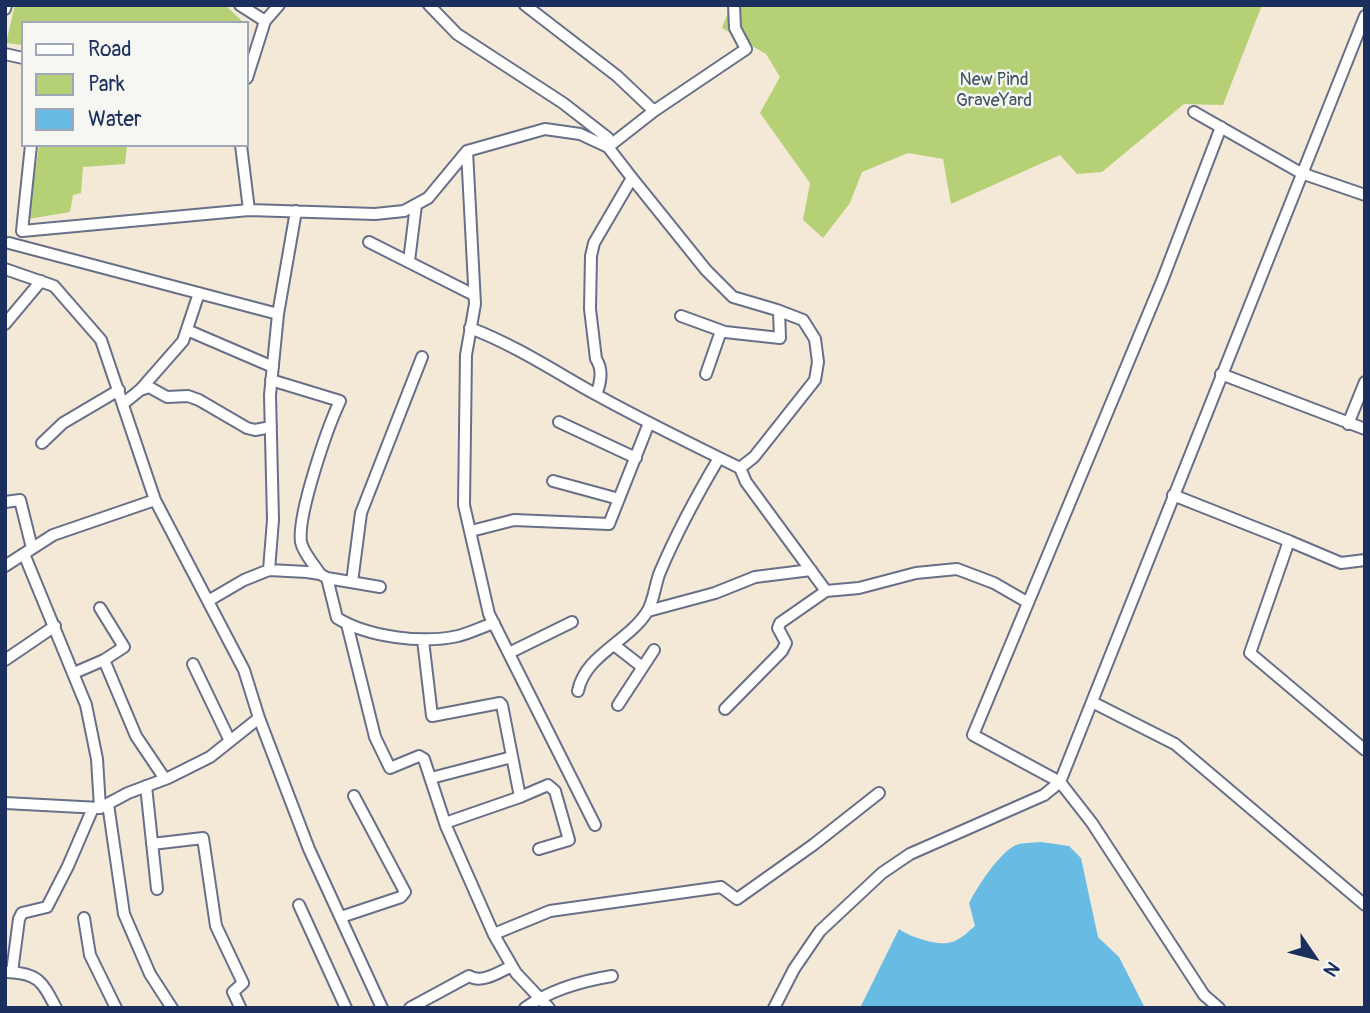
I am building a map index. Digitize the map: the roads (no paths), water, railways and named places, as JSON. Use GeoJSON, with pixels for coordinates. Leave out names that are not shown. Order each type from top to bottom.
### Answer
{"type":"FeatureCollection","features":[{"type":"Feature","properties":{"kind":"street"},"geometry":{"type":"LineString","coordinates":[[240,5],[265,21]]}},
{"type":"Feature","properties":{"kind":"street"},"geometry":{"type":"LineString","coordinates":[[248,75],[265,21],[279,5]]}},
{"type":"Feature","properties":{"kind":"street"},"geometry":{"type":"LineString","coordinates":[[429,5],[457,34],[563,103],[608,138],[608,147]]}},
{"type":"Feature","properties":{"kind":"street"},"geometry":{"type":"LineString","coordinates":[[525,5],[617,76],[654,111]]}},
{"type":"Feature","properties":{"kind":"street"},"geometry":{"type":"LineString","coordinates":[[608,147],[654,111],[746,49],[735,28],[734,5]]}},
{"type":"Feature","properties":{"kind":"street"},"geometry":{"type":"LineString","coordinates":[[774,1008],[794,969],[820,931],[891,865],[923,848],[1044,795],[1060,782],[1365,16]]}},
{"type":"Feature","properties":{"kind":"street"},"geometry":{"type":"LineString","coordinates":[[1195,112],[1301,173],[1365,195]]}},
{"type":"Feature","properties":{"kind":"street"},"geometry":{"type":"LineString","coordinates":[[1219,1008],[1204,995],[1092,823],[1060,782],[973,735],[1162,281],[1221,127]]}},
{"type":"Feature","properties":{"kind":"street"},"geometry":{"type":"LineString","coordinates":[[7,245],[22,231],[249,210],[375,214],[404,211],[428,198],[467,151],[545,129],[580,134],[608,147],[706,270],[733,297],[803,320],[815,339],[818,362],[815,380],[754,457],[740,468]]}},
{"type":"Feature","properties":{"kind":"street"},"geometry":{"type":"LineString","coordinates":[[22,231],[31,147]]}},
{"type":"Feature","properties":{"kind":"street"},"geometry":{"type":"LineString","coordinates":[[241,147],[249,210]]}},
{"type":"Feature","properties":{"kind":"street"},"geometry":{"type":"LineString","coordinates":[[467,151],[474,295],[466,355],[464,505],[489,614],[595,825]]}},
{"type":"Feature","properties":{"kind":"street"},"geometry":{"type":"LineString","coordinates":[[596,394],[601,380],[590,309],[594,243],[632,178]]}},
{"type":"Feature","properties":{"kind":"street"},"geometry":{"type":"LineString","coordinates":[[409,261],[416,205]]}},
{"type":"Feature","properties":{"kind":"street"},"geometry":{"type":"LineString","coordinates":[[270,570],[273,520],[271,380],[278,314],[296,211]]}},
{"type":"Feature","properties":{"kind":"street"},"geometry":{"type":"LineString","coordinates":[[369,242],[474,295]]}},
{"type":"Feature","properties":{"kind":"street"},"geometry":{"type":"LineString","coordinates":[[7,245],[278,314]]}},
{"type":"Feature","properties":{"kind":"street"},"geometry":{"type":"LineString","coordinates":[[5,269],[54,286],[101,340],[155,500],[244,670],[259,718],[309,849],[382,1008]]}},
{"type":"Feature","properties":{"kind":"street"},"geometry":{"type":"LineString","coordinates":[[5,324],[41,281]]}},
{"type":"Feature","properties":{"kind":"street"},"geometry":{"type":"LineString","coordinates":[[124,403],[140,390],[183,341],[199,293]]}},
{"type":"Feature","properties":{"kind":"street"},"geometry":{"type":"LineString","coordinates":[[681,316],[721,331],[780,338],[779,311]]}},
{"type":"Feature","properties":{"kind":"street"},"geometry":{"type":"LineString","coordinates":[[470,328],[499,339],[649,423],[740,468],[746,482],[827,591]]}},
{"type":"Feature","properties":{"kind":"street"},"geometry":{"type":"LineString","coordinates":[[187,330],[273,367]]}},
{"type":"Feature","properties":{"kind":"street"},"geometry":{"type":"LineString","coordinates":[[706,374],[721,331]]}},
{"type":"Feature","properties":{"kind":"street"},"geometry":{"type":"LineString","coordinates":[[352,582],[361,513],[422,356]]}},
{"type":"Feature","properties":{"kind":"street"},"geometry":{"type":"LineString","coordinates":[[1221,374],[1365,429]]}},
{"type":"Feature","properties":{"kind":"street"},"geometry":{"type":"LineString","coordinates":[[271,380],[340,401],[326,434],[302,522],[301,544],[323,576],[337,618],[379,635],[423,640],[459,636],[494,623]]}},
{"type":"Feature","properties":{"kind":"street"},"geometry":{"type":"LineString","coordinates":[[1348,424],[1365,382]]}},
{"type":"Feature","properties":{"kind":"street"},"geometry":{"type":"LineString","coordinates":[[140,390],[149,387],[167,397],[188,396],[254,430],[271,427]]}},
{"type":"Feature","properties":{"kind":"street"},"geometry":{"type":"LineString","coordinates":[[42,443],[63,423],[119,390]]}},
{"type":"Feature","properties":{"kind":"street"},"geometry":{"type":"LineString","coordinates":[[559,422],[636,458]]}},
{"type":"Feature","properties":{"kind":"street"},"geometry":{"type":"LineString","coordinates":[[471,531],[514,520],[609,524],[649,423]]}},
{"type":"Feature","properties":{"kind":"street"},"geometry":{"type":"LineString","coordinates":[[578,691],[585,671],[648,611],[659,575],[692,502],[719,458]]}},
{"type":"Feature","properties":{"kind":"street"},"geometry":{"type":"LineString","coordinates":[[553,481],[620,499]]}},
{"type":"Feature","properties":{"kind":"street"},"geometry":{"type":"LineString","coordinates":[[1173,495],[1341,563],[1365,559]]}},
{"type":"Feature","properties":{"kind":"street"},"geometry":{"type":"LineString","coordinates":[[5,502],[20,500],[28,551],[86,705],[97,759],[100,806],[124,915],[150,974],[172,1008]]}},
{"type":"Feature","properties":{"kind":"street"},"geometry":{"type":"LineString","coordinates":[[5,566],[52,535],[155,500]]}},
{"type":"Feature","properties":{"kind":"street"},"geometry":{"type":"LineString","coordinates":[[1289,541],[1250,653],[1365,750]]}},
{"type":"Feature","properties":{"kind":"street"},"geometry":{"type":"LineString","coordinates":[[725,709],[782,652],[786,643],[778,628],[780,623],[827,591],[859,588],[916,573],[957,569],[993,583],[1027,602]]}},
{"type":"Feature","properties":{"kind":"street"},"geometry":{"type":"LineString","coordinates":[[208,601],[244,580],[270,570],[323,576],[380,587]]}},
{"type":"Feature","properties":{"kind":"street"},"geometry":{"type":"LineString","coordinates":[[648,611],[715,593],[755,577],[811,570]]}},
{"type":"Feature","properties":{"kind":"street"},"geometry":{"type":"LineString","coordinates":[[74,673],[124,647],[100,608]]}},
{"type":"Feature","properties":{"kind":"street"},"geometry":{"type":"LineString","coordinates":[[509,653],[572,622]]}},
{"type":"Feature","properties":{"kind":"street"},"geometry":{"type":"LineString","coordinates":[[347,624],[375,737],[390,768],[419,756],[424,759],[445,823],[494,934],[512,966],[550,1008]]}},
{"type":"Feature","properties":{"kind":"street"},"geometry":{"type":"LineString","coordinates":[[5,660],[55,626]]}},
{"type":"Feature","properties":{"kind":"street"},"geometry":{"type":"LineString","coordinates":[[423,640],[432,716],[500,703],[502,705],[520,797]]}},
{"type":"Feature","properties":{"kind":"street"},"geometry":{"type":"LineString","coordinates":[[614,645],[641,667]]}},
{"type":"Feature","properties":{"kind":"street"},"geometry":{"type":"LineString","coordinates":[[618,705],[654,650]]}},
{"type":"Feature","properties":{"kind":"street"},"geometry":{"type":"LineString","coordinates":[[103,660],[136,736],[165,779]]}},
{"type":"Feature","properties":{"kind":"street"},"geometry":{"type":"LineString","coordinates":[[193,664],[230,741]]}},
{"type":"Feature","properties":{"kind":"street"},"geometry":{"type":"LineString","coordinates":[[1092,702],[1175,744],[1365,905]]}},
{"type":"Feature","properties":{"kind":"street"},"geometry":{"type":"LineString","coordinates":[[5,803],[100,806],[210,757],[259,718]]}},
{"type":"Feature","properties":{"kind":"street"},"geometry":{"type":"LineString","coordinates":[[430,778],[512,757]]}},
{"type":"Feature","properties":{"kind":"street"},"geometry":{"type":"LineString","coordinates":[[445,823],[548,785],[555,791],[569,840],[539,849]]}},
{"type":"Feature","properties":{"kind":"street"},"geometry":{"type":"LineString","coordinates":[[146,786],[157,889]]}},
{"type":"Feature","properties":{"kind":"street"},"geometry":{"type":"LineString","coordinates":[[494,934],[551,911],[607,901],[722,887],[737,899],[813,845],[879,793]]}},
{"type":"Feature","properties":{"kind":"street"},"geometry":{"type":"LineString","coordinates":[[341,917],[401,897],[405,892],[354,796]]}},
{"type":"Feature","properties":{"kind":"street"},"geometry":{"type":"LineString","coordinates":[[56,1008],[42,982],[26,972],[9,972],[19,919],[22,913],[47,906],[100,806]]}},
{"type":"Feature","properties":{"kind":"street"},"geometry":{"type":"LineString","coordinates":[[152,844],[203,838],[216,926],[243,984],[233,992],[239,1008]]}},
{"type":"Feature","properties":{"kind":"street"},"geometry":{"type":"LineString","coordinates":[[299,905],[346,1008]]}},
{"type":"Feature","properties":{"kind":"street"},"geometry":{"type":"LineString","coordinates":[[84,918],[90,955],[116,1008]]}},
{"type":"Feature","properties":{"kind":"street"},"geometry":{"type":"LineString","coordinates":[[410,1008],[469,976],[474,980],[482,979],[512,966]]}},
{"type":"Feature","properties":{"kind":"street"},"geometry":{"type":"LineString","coordinates":[[525,1008],[539,998],[582,981],[612,976]]}},
{"type":"Feature","properties":{"kind":"water"},"geometry":{"type":"Polygon","coordinates":[[[1041,842],[1069,846],[1081,858],[1098,937],[1119,957],[1145,1008],[860,1008],[899,929],[932,942],[946,943],[958,939],[975,926],[969,903],[995,864],[1014,846],[1041,842]]]}},
{"type":"Feature","properties":{"kind":"park label","name":"New Pind GraveYard"},"geometry":{"type":"Point","coordinates":[994,90]}}]}
